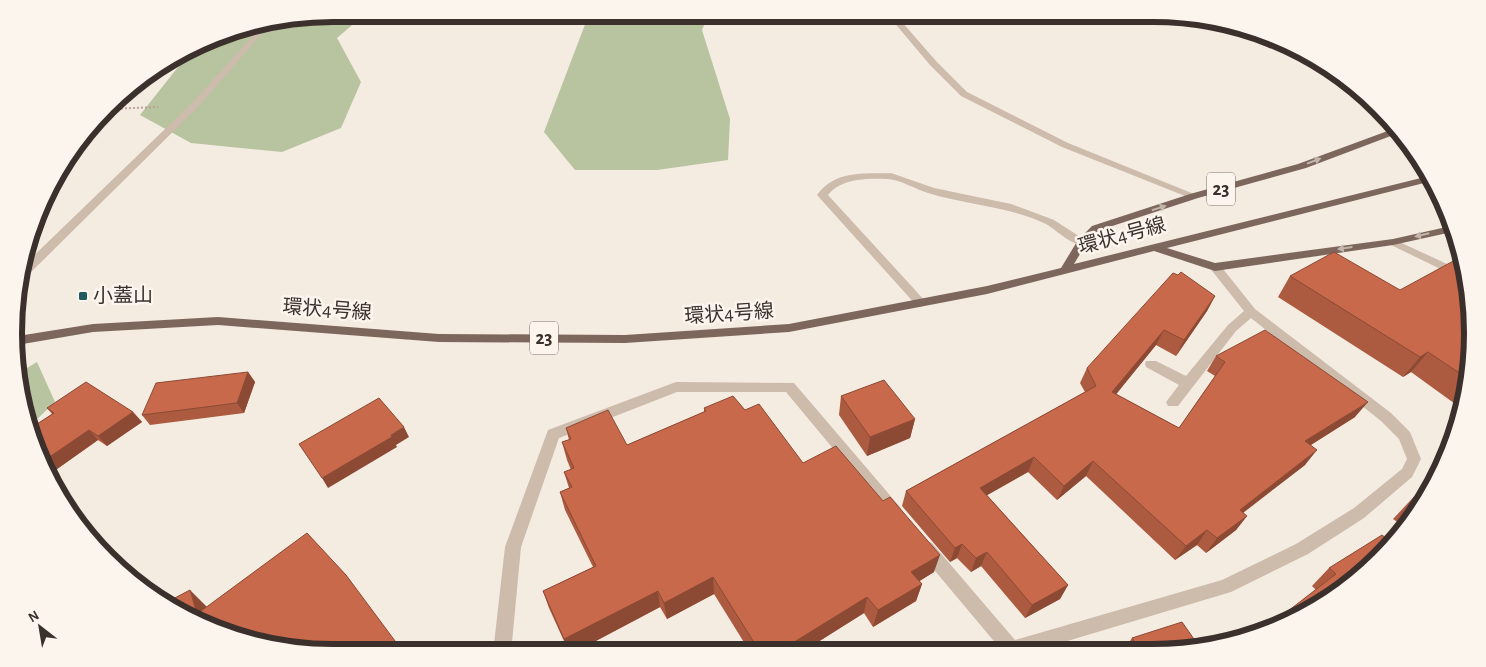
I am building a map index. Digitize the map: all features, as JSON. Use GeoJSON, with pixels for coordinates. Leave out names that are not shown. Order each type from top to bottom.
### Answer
{"type":"FeatureCollection","features":[{"type":"Feature","properties":{"kind":"main road","name":"23"},"geometry":{"type":"LineString","coordinates":[[1065,270],[1082,242],[1096,228],[1194,196],[1302,166],[1390,133]]}},
{"type":"Feature","properties":{"kind":"main road","name":"環状4号線"},"geometry":{"type":"LineString","coordinates":[[22,340],[94,328],[218,321],[438,338],[625,339],[789,328],[987,290],[1423,180]]}},
{"type":"Feature","properties":{"kind":"main road"},"geometry":{"type":"LineString","coordinates":[[1152,247],[1215,266],[1394,242],[1446,230]]}},
{"type":"Feature","properties":{"kind":"street"},"geometry":{"type":"LineString","coordinates":[[899,23],[964,94],[1065,145],[1194,196]]}},
{"type":"Feature","properties":{"kind":"street"},"geometry":{"type":"LineString","coordinates":[[30,267],[196,104],[262,31]]}},
{"type":"Feature","properties":{"kind":"street"},"geometry":{"type":"LineString","coordinates":[[921,303],[822,195],[830,185],[848,178],[891,176],[931,191],[1007,206],[1050,222],[1082,242]]}},
{"type":"Feature","properties":{"kind":"street"},"geometry":{"type":"LineString","coordinates":[[1394,242],[1458,274]]}},
{"type":"Feature","properties":{"kind":"street"},"geometry":{"type":"LineString","coordinates":[[1030,644],[1226,587],[1318,539],[1359,513],[1407,473],[1414,459],[1405,436],[1386,417],[1251,312],[1215,266]]}},
{"type":"Feature","properties":{"kind":"street"},"geometry":{"type":"LineString","coordinates":[[1173,402],[1232,328],[1251,312]]}},
{"type":"Feature","properties":{"kind":"street"},"geometry":{"type":"LineString","coordinates":[[1151,364],[1188,383]]}},
{"type":"Feature","properties":{"kind":"street"},"geometry":{"type":"LineString","coordinates":[[503,644],[513,547],[553,434],[676,387],[790,387],[904,523]]}},
{"type":"Feature","properties":{"kind":"street"},"geometry":{"type":"LineString","coordinates":[[917,538],[1004,644]]}},
{"type":"Feature","properties":{"kind":"path"},"geometry":{"type":"LineString","coordinates":[[120,108],[196,104]]}},
{"type":"Feature","properties":{"kind":"green space"},"geometry":{"type":"Polygon","coordinates":[[[313,23],[354,23],[337,38],[361,82],[341,128],[282,152],[191,143],[140,115],[182,62],[214,46],[273,28],[313,23]]]}},
{"type":"Feature","properties":{"kind":"green space"},"geometry":{"type":"Polygon","coordinates":[[[586,23],[705,23],[702,30],[730,119],[728,160],[657,170],[575,170],[544,132],[586,23]]]}},
{"type":"Feature","properties":{"kind":"green space"},"geometry":{"type":"Polygon","coordinates":[[[37,362],[55,402],[35,421],[28,394],[25,369],[37,362]]]}},
{"type":"Feature","properties":{"kind":"building"},"geometry":{"type":"Polygon","coordinates":[[[1334,252],[1400,290],[1455,260],[1463,313],[1464,334],[1461,374],[1428,352],[1420,357],[1290,276],[1334,252]]]}},
{"type":"Feature","properties":{"kind":"building"},"geometry":{"type":"Polygon","coordinates":[[[1181,272],[1215,296],[1184,340],[1164,330],[1112,392],[1179,428],[1225,362],[1216,356],[1265,330],[1368,402],[1305,441],[1317,450],[1240,510],[1247,516],[1217,538],[1207,530],[1186,546],[1093,461],[1064,486],[1034,457],[980,488],[1068,585],[1032,605],[987,552],[976,558],[962,544],[955,548],[906,491],[1096,386],[1087,368],[1173,273],[1178,275],[1181,272]]]}},
{"type":"Feature","properties":{"kind":"building"},"geometry":{"type":"Polygon","coordinates":[[[248,372],[237,403],[142,415],[156,383],[248,372]]]}},
{"type":"Feature","properties":{"kind":"building"},"geometry":{"type":"Polygon","coordinates":[[[884,380],[915,419],[870,437],[841,396],[884,380]]]}},
{"type":"Feature","properties":{"kind":"building"},"geometry":{"type":"Polygon","coordinates":[[[86,382],[133,412],[98,436],[89,430],[48,458],[36,424],[54,413],[47,408],[86,382]]]}},
{"type":"Feature","properties":{"kind":"building"},"geometry":{"type":"Polygon","coordinates":[[[733,396],[745,410],[759,404],[803,463],[836,446],[883,501],[890,497],[940,555],[911,572],[922,584],[878,610],[867,597],[791,644],[755,644],[713,577],[664,603],[658,591],[564,639],[543,591],[596,566],[560,492],[572,487],[564,472],[574,468],[562,442],[571,439],[566,428],[608,410],[627,445],[706,411],[704,408],[733,396]]]}},
{"type":"Feature","properties":{"kind":"building"},"geometry":{"type":"Polygon","coordinates":[[[379,398],[404,427],[391,435],[392,437],[322,478],[299,444],[379,398]]]}},
{"type":"Feature","properties":{"kind":"building"},"geometry":{"type":"Polygon","coordinates":[[[307,533],[346,575],[397,644],[313,644],[273,639],[234,628],[198,613],[307,533]]]}},
{"type":"Feature","properties":{"kind":"building"},"geometry":{"type":"Polygon","coordinates":[[[1382,535],[1386,539],[1342,580],[1308,603],[1281,617],[1336,574],[1329,568],[1382,535]]]}},
{"type":"Feature","properties":{"kind":"building"},"geometry":{"type":"Polygon","coordinates":[[[190,590],[196,612],[172,599],[190,590]]]}},
{"type":"Feature","properties":{"kind":"building"},"geometry":{"type":"Polygon","coordinates":[[[1182,622],[1196,642],[1136,644],[1132,638],[1182,622]]]}},
{"type":"Feature","properties":{"kind":"place","name":"小蓋山"},"geometry":{"type":"Point","coordinates":[83,296]}}]}
